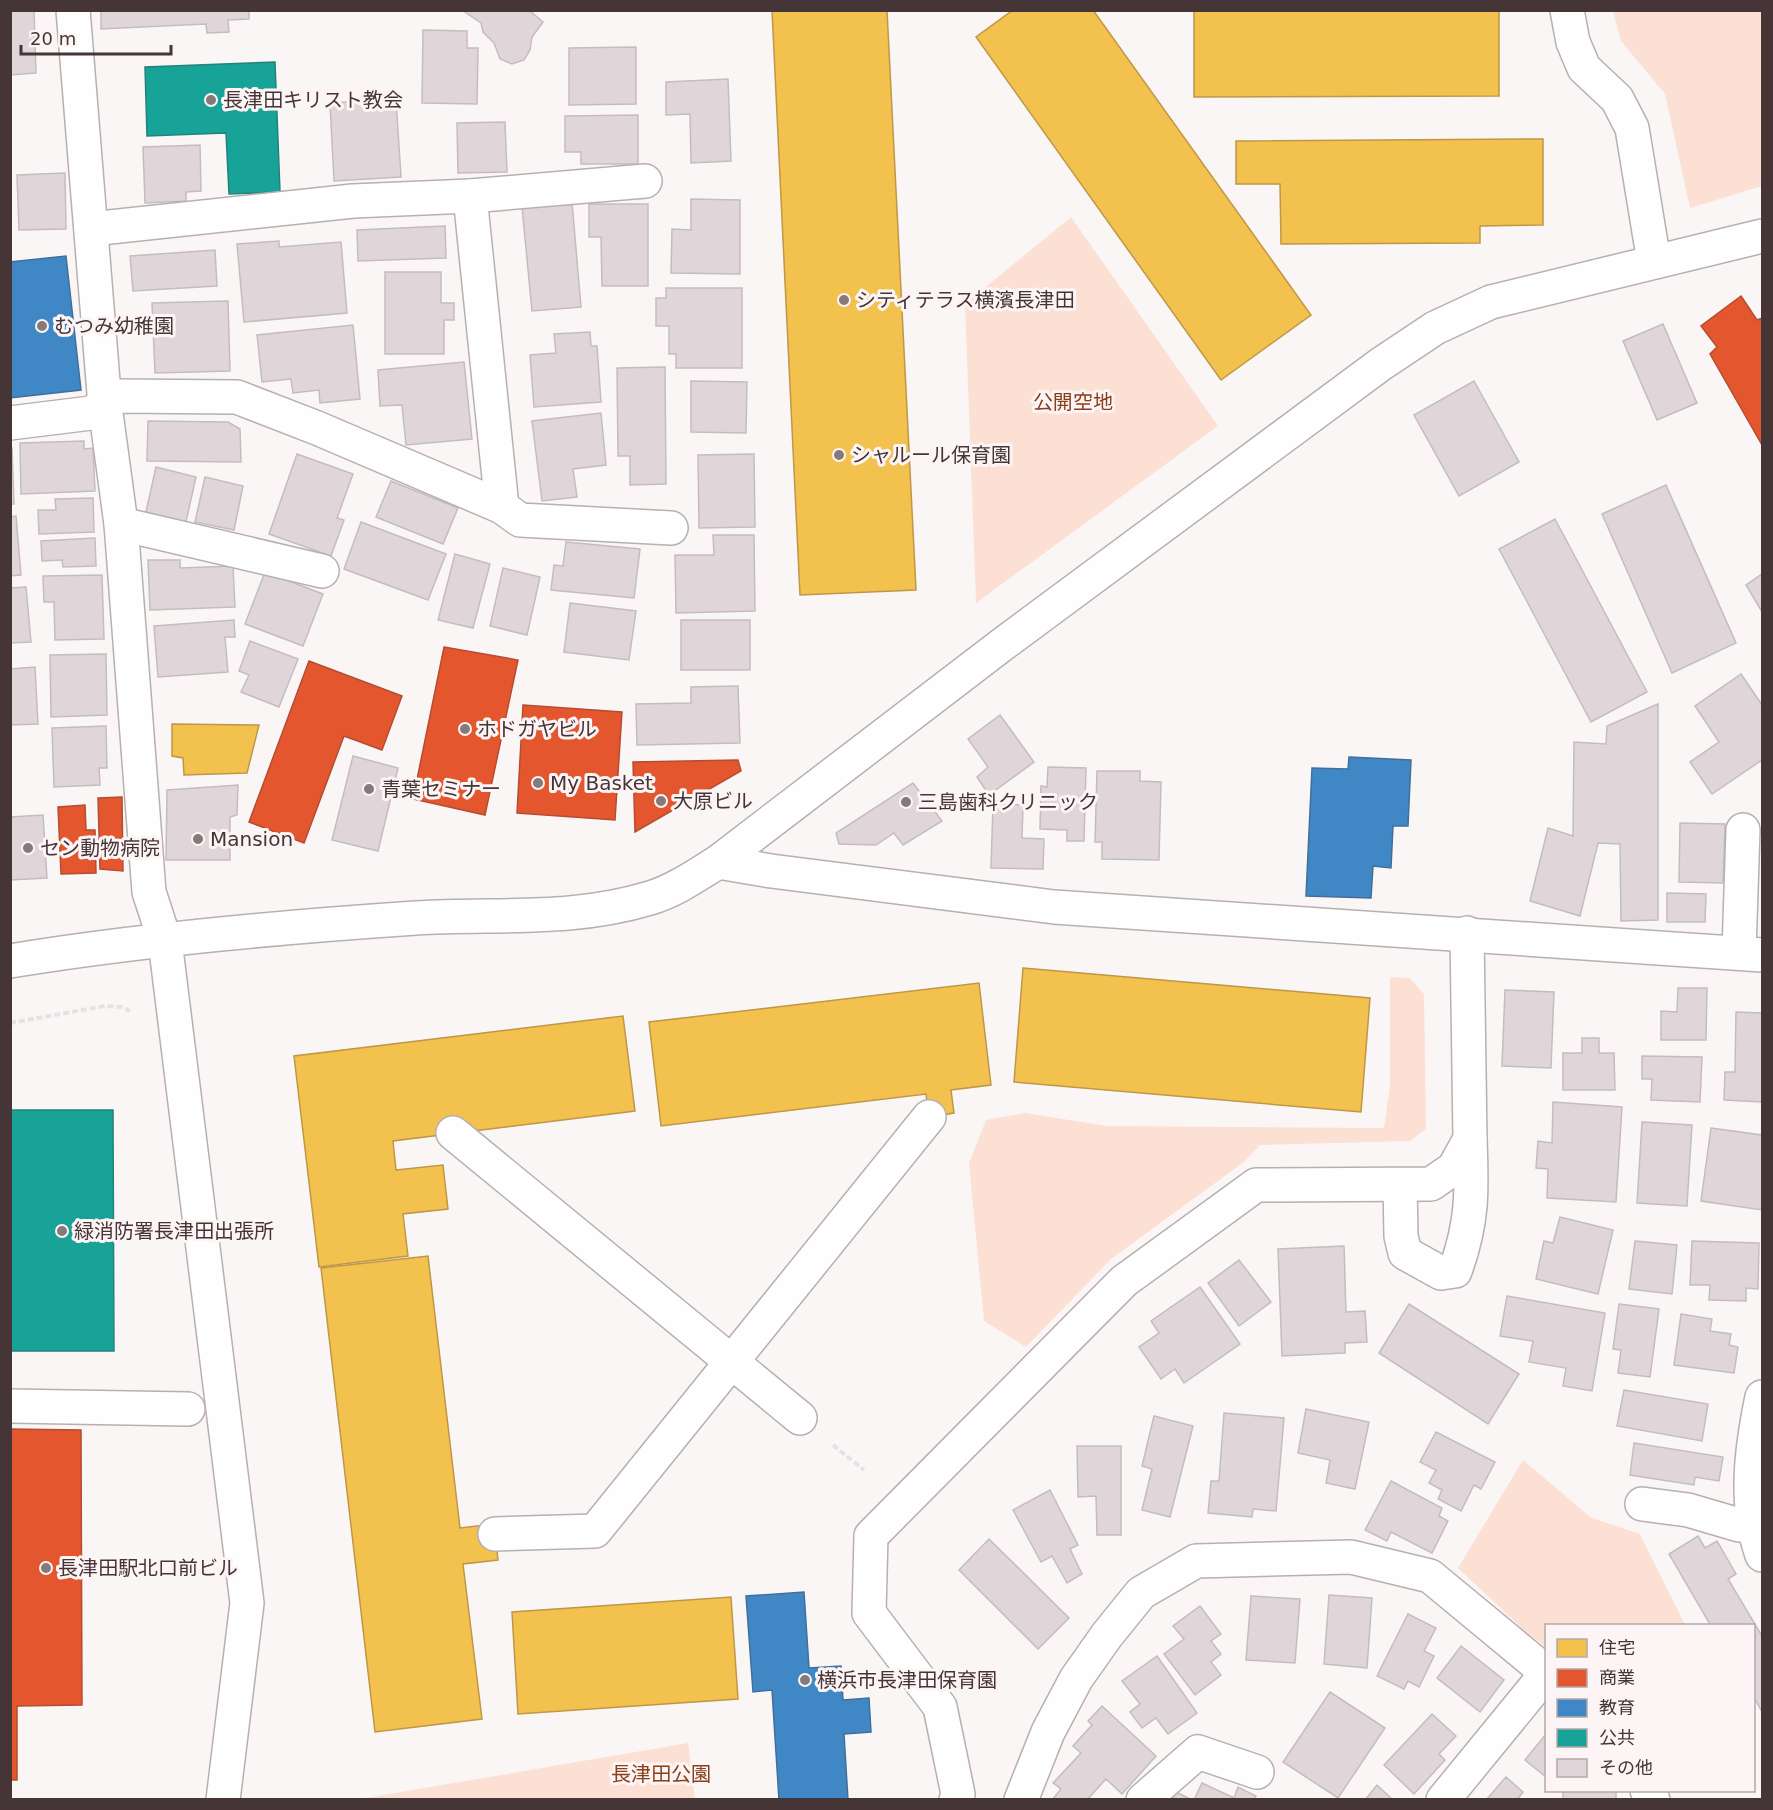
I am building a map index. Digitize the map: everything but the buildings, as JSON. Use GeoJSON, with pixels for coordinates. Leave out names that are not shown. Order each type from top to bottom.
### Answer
{"type":"FeatureCollection","features":[{"type":"Feature","properties":{"kind":"street"},"geometry":{"type":"LineString","coordinates":[[73,10],[105,406],[120,524],[149,892],[165,941],[247,1603],[223,1800]]}},
{"type":"Feature","properties":{"kind":"street"},"geometry":{"type":"LineString","coordinates":[[1567,10],[1573,42],[1584,68],[1617,99],[1632,128],[1654,262]]}},
{"type":"Feature","properties":{"kind":"street"},"geometry":{"type":"LineString","coordinates":[[91,229],[354,201],[470,196],[645,182]]}},
{"type":"Feature","properties":{"kind":"street"},"geometry":{"type":"LineString","coordinates":[[470,196],[502,507]]}},
{"type":"Feature","properties":{"kind":"street"},"geometry":{"type":"LineString","coordinates":[[10,961],[94,947],[418,918],[532,917],[595,911],[652,898],[718,862],[1003,644],[1381,364],[1435,328],[1491,302],[1762,236]]}},
{"type":"Feature","properties":{"kind":"street"},"geometry":{"type":"LineString","coordinates":[[10,423],[91,413],[105,406],[117,396],[237,397],[317,428],[502,507],[520,520],[671,528]]}},
{"type":"Feature","properties":{"kind":"street"},"geometry":{"type":"LineString","coordinates":[[120,524],[322,571]]}},
{"type":"Feature","properties":{"kind":"street"},"geometry":{"type":"LineString","coordinates":[[718,862],[771,871],[1054,907],[1751,953],[1743,830]]}},
{"type":"Feature","properties":{"kind":"street"},"geometry":{"type":"LineString","coordinates":[[1400,1185],[1401,1236],[1405,1253],[1441,1272],[1455,1271],[1468,1237],[1473,1199],[1467,933]]}},
{"type":"Feature","properties":{"kind":"street"},"geometry":{"type":"LineString","coordinates":[[495,1534],[595,1531],[929,1117]]}},
{"type":"Feature","properties":{"kind":"street"},"geometry":{"type":"LineString","coordinates":[[453,1133],[800,1418]]}},
{"type":"Feature","properties":{"kind":"street"},"geometry":{"type":"LineString","coordinates":[[956,1800],[958,1794],[940,1707],[869,1613],[871,1536],[1124,1281],[1256,1185],[1431,1184],[1454,1168],[1470,1139]]}},
{"type":"Feature","properties":{"kind":"street"},"geometry":{"type":"LineString","coordinates":[[1762,1397],[1749,1487],[1753,1521],[1762,1555]]}},
{"type":"Feature","properties":{"kind":"street"},"geometry":{"type":"LineString","coordinates":[[10,1406],[188,1409]]}},
{"type":"Feature","properties":{"kind":"street"},"geometry":{"type":"LineString","coordinates":[[1642,1504],[1688,1510],[1739,1525],[1753,1521]]}},
{"type":"Feature","properties":{"kind":"street"},"geometry":{"type":"LineString","coordinates":[[1021,1800],[1048,1732],[1071,1688],[1107,1635],[1141,1593],[1196,1561],[1351,1557],[1430,1576],[1545,1672]]}},
{"type":"Feature","properties":{"kind":"street"},"geometry":{"type":"LineString","coordinates":[[1443,1800],[1545,1674]]}},
{"type":"Feature","properties":{"kind":"street"},"geometry":{"type":"LineString","coordinates":[[1143,1800],[1198,1752],[1257,1772]]}},
{"type":"Feature","properties":{"kind":"path"},"geometry":{"type":"LineString","coordinates":[[10,1023],[105,1006],[120,1006],[136,1015]]}},
{"type":"Feature","properties":{"kind":"green space"},"geometry":{"type":"Polygon","coordinates":[[[1613,11],[1762,11],[1762,186],[1690,208],[1665,94],[1621,41],[1613,11]]]}},
{"type":"Feature","properties":{"kind":"green space","name":"公開空地"},"geometry":{"type":"Polygon","coordinates":[[[1071,217],[1218,426],[976,603],[965,304],[1071,217]]]}},
{"type":"Feature","properties":{"kind":"green space"},"geometry":{"type":"Polygon","coordinates":[[[1390,977],[1410,978],[1424,994],[1426,1129],[1410,1141],[1260,1145],[1244,1162],[1111,1259],[1026,1347],[984,1321],[969,1163],[986,1120],[1025,1113],[1107,1126],[1384,1128],[1390,1087],[1390,977]]]}},
{"type":"Feature","properties":{"kind":"green space"},"geometry":{"type":"Polygon","coordinates":[[[1523,1460],[1590,1517],[1640,1534],[1685,1624],[1545,1624],[1545,1646],[1527,1633],[1458,1568],[1523,1460]]]}},
{"type":"Feature","properties":{"kind":"green space","name":"長津田公園"},"geometry":{"type":"Polygon","coordinates":[[[688,1743],[695,1799],[360,1799],[688,1743]]]}},
{"type":"Feature","properties":{"kind":"place","name":"長津田キリスト教会"},"geometry":{"type":"Point","coordinates":[211,100]}},
{"type":"Feature","properties":{"kind":"place","name":"シティテラス横濱長津田"},"geometry":{"type":"Point","coordinates":[844,300]}},
{"type":"Feature","properties":{"kind":"place","name":"むつみ幼稚園"},"geometry":{"type":"Point","coordinates":[42,326]}},
{"type":"Feature","properties":{"kind":"place","name":"シャルール保育園"},"geometry":{"type":"Point","coordinates":[839,455]}},
{"type":"Feature","properties":{"kind":"place","name":"ホドガヤビル"},"geometry":{"type":"Point","coordinates":[465,729]}},
{"type":"Feature","properties":{"kind":"place","name":"My Basket"},"geometry":{"type":"Point","coordinates":[538,783]}},
{"type":"Feature","properties":{"kind":"place","name":"青葉セミナー"},"geometry":{"type":"Point","coordinates":[369,789]}},
{"type":"Feature","properties":{"kind":"place","name":"大原ビル"},"geometry":{"type":"Point","coordinates":[661,801]}},
{"type":"Feature","properties":{"kind":"place","name":"三島歯科クリニック"},"geometry":{"type":"Point","coordinates":[906,802]}},
{"type":"Feature","properties":{"kind":"place","name":"Mansion"},"geometry":{"type":"Point","coordinates":[198,839]}},
{"type":"Feature","properties":{"kind":"place","name":"セン動物病院"},"geometry":{"type":"Point","coordinates":[28,848]}},
{"type":"Feature","properties":{"kind":"place","name":"緑消防署長津田出張所"},"geometry":{"type":"Point","coordinates":[62,1231]}},
{"type":"Feature","properties":{"kind":"place","name":"長津田駅北口前ビル"},"geometry":{"type":"Point","coordinates":[46,1568]}},
{"type":"Feature","properties":{"kind":"place","name":"横浜市長津田保育園"},"geometry":{"type":"Point","coordinates":[805,1680]}}]}
